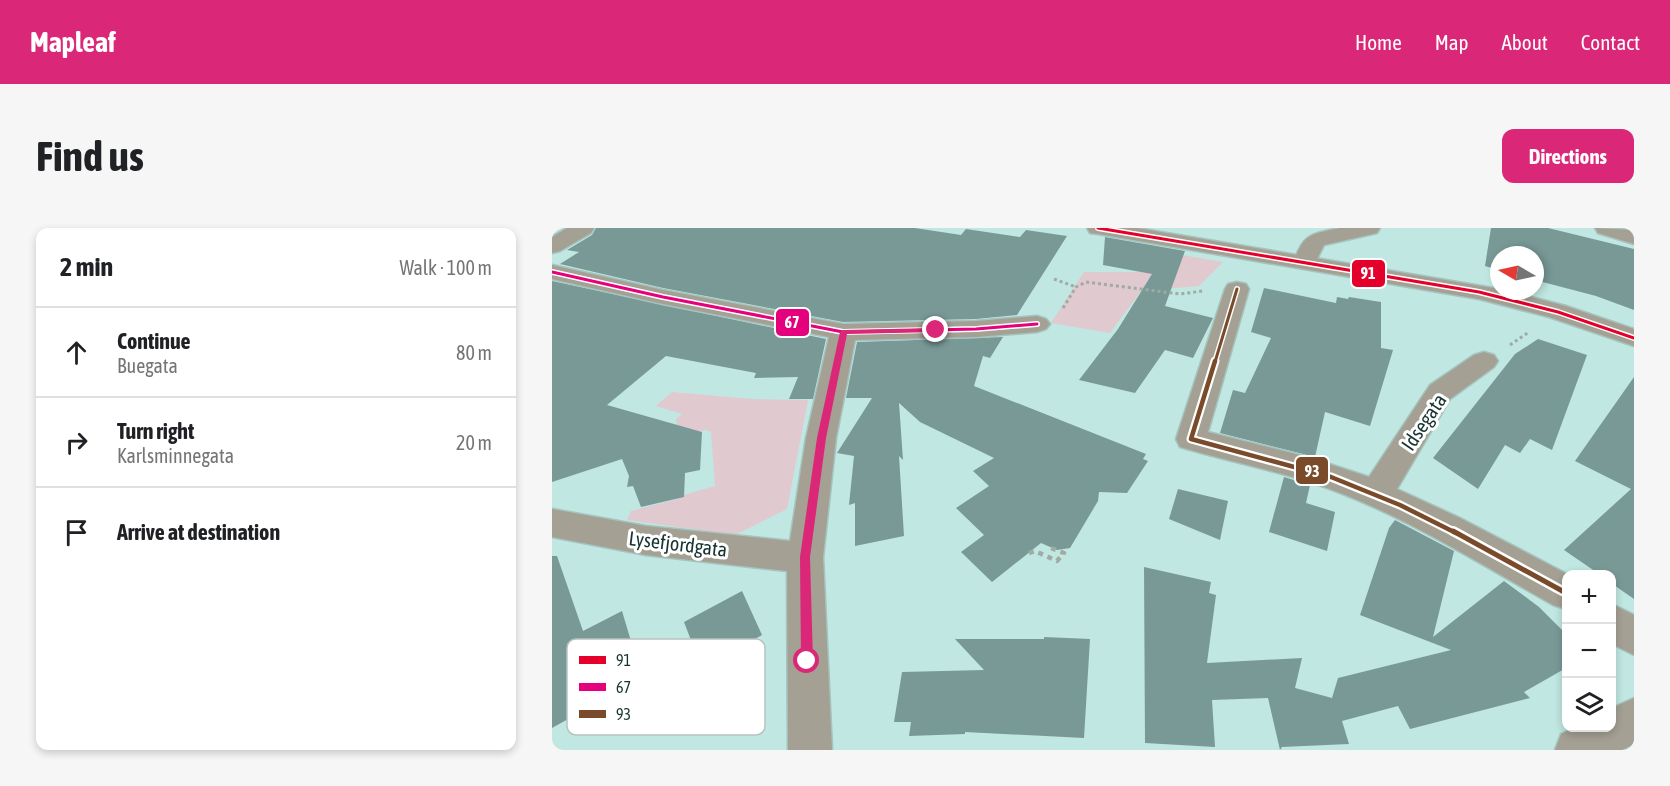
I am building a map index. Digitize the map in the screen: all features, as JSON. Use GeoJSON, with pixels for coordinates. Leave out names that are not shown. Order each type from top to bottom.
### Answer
{"type":"FeatureCollection","features":[{"type":"Feature","properties":{"kind":"street"},"geometry":{"type":"LineString","coordinates":[[552,246],[583,228]]}},
{"type":"Feature","properties":{"kind":"street"},"geometry":{"type":"LineString","coordinates":[[1098,228],[1527,302],[1588,320],[1634,338]]}},
{"type":"Feature","properties":{"kind":"street"},"geometry":{"type":"LineString","coordinates":[[1305,262],[1310,246],[1316,240],[1369,228]]}},
{"type":"Feature","properties":{"kind":"street"},"geometry":{"type":"LineString","coordinates":[[1606,228],[1634,237]]}},
{"type":"Feature","properties":{"kind":"street"},"geometry":{"type":"LineString","coordinates":[[552,272],[663,297],[843,332],[966,329],[1037,324]]}},
{"type":"Feature","properties":{"kind":"street"},"geometry":{"type":"LineString","coordinates":[[1222,289],[1191,439],[1299,466],[1376,494],[1562,591]]}},
{"type":"Feature","properties":{"kind":"street"},"geometry":{"type":"LineString","coordinates":[[810,750],[805,557],[821,438],[843,332]]}},
{"type":"Feature","properties":{"kind":"street","name":"Idsegata"},"geometry":{"type":"LineString","coordinates":[[1376,494],[1440,392],[1484,362]]}},
{"type":"Feature","properties":{"kind":"street","name":"Lysefjordgata"},"geometry":{"type":"LineString","coordinates":[[552,523],[598,533],[677,544],[805,557]]}},
{"type":"Feature","properties":{"kind":"street"},"geometry":{"type":"LineString","coordinates":[[1614,624],[1634,637]]}},
{"type":"Feature","properties":{"kind":"street"},"geometry":{"type":"LineString","coordinates":[[1577,750],[1634,720]]}},
{"type":"Feature","properties":{"kind":"path"},"geometry":{"type":"LineString","coordinates":[[1054,279],[1076,287]]}},
{"type":"Feature","properties":{"kind":"path"},"geometry":{"type":"LineString","coordinates":[[1086,282],[1180,294],[1222,289]]}},
{"type":"Feature","properties":{"kind":"path"},"geometry":{"type":"LineString","coordinates":[[1029,552],[1031,554],[1035,550],[1057,561],[1064,553],[1051,548]]}},
{"type":"Feature","properties":{"kind":"shaded area"},"geometry":{"type":"Polygon","coordinates":[[[1152,250],[1223,262],[1199,286],[1141,291],[1110,333],[1051,323],[1084,272],[1143,272],[1152,250]]]}},
{"type":"Feature","properties":{"kind":"shaded area"},"geometry":{"type":"Polygon","coordinates":[[[672,392],[752,399],[808,400],[787,509],[735,535],[627,520],[631,511],[678,499],[680,496],[715,486],[711,432],[706,430],[678,435],[676,419],[682,414],[656,406],[672,392]]]}},
{"type":"Feature","properties":{"kind":"building"},"geometry":{"type":"Polygon","coordinates":[[[596,228],[915,228],[961,235],[966,229],[1020,237],[1026,230],[1067,236],[1017,315],[976,319],[843,322],[663,288],[560,264],[579,252],[567,250],[592,235],[596,228]]]}},
{"type":"Feature","properties":{"kind":"building"},"geometry":{"type":"Polygon","coordinates":[[[1491,228],[1548,228],[1634,249],[1634,310],[1596,296],[1544,282],[1544,246],[1490,246],[1490,267],[1485,266],[1491,228]]]}},
{"type":"Feature","properties":{"kind":"building"},"geometry":{"type":"Polygon","coordinates":[[[1105,237],[1185,251],[1165,306],[1213,318],[1193,358],[1165,350],[1135,393],[1079,380],[1118,329],[1152,274],[1103,265],[1105,237]]]}},
{"type":"Feature","properties":{"kind":"building"},"geometry":{"type":"Polygon","coordinates":[[[552,281],[826,339],[813,399],[789,399],[798,377],[754,378],[756,373],[666,356],[607,405],[702,432],[700,470],[685,473],[684,497],[641,507],[633,486],[627,487],[629,476],[622,459],[552,482],[552,281]]]}},
{"type":"Feature","properties":{"kind":"building"},"geometry":{"type":"Polygon","coordinates":[[[1264,288],[1336,303],[1337,297],[1381,302],[1381,348],[1393,350],[1370,426],[1325,412],[1315,457],[1220,433],[1233,390],[1245,393],[1271,338],[1251,332],[1264,288]]]}},
{"type":"Feature","properties":{"kind":"building"},"geometry":{"type":"Polygon","coordinates":[[[1003,337],[990,358],[983,356],[974,386],[1146,454],[1143,459],[1148,461],[1127,493],[1099,492],[1098,501],[1070,548],[1057,550],[1041,543],[992,582],[961,552],[984,535],[956,508],[989,486],[973,471],[994,458],[920,422],[899,403],[903,460],[899,456],[904,536],[855,546],[855,503],[849,505],[854,456],[837,453],[872,398],[846,398],[857,342],[1003,337]]]}},
{"type":"Feature","properties":{"kind":"building"},"geometry":{"type":"Polygon","coordinates":[[[1538,339],[1587,355],[1552,450],[1530,439],[1520,453],[1505,445],[1478,489],[1433,458],[1515,354],[1538,339]]]}},
{"type":"Feature","properties":{"kind":"building"},"geometry":{"type":"Polygon","coordinates":[[[1634,377],[1634,599],[1616,586],[1616,570],[1593,570],[1564,550],[1631,489],[1575,461],[1634,377]]]}},
{"type":"Feature","properties":{"kind":"building"},"geometry":{"type":"Polygon","coordinates":[[[1284,477],[1310,485],[1306,503],[1335,512],[1327,551],[1269,532],[1284,477]]]}},
{"type":"Feature","properties":{"kind":"building"},"geometry":{"type":"Polygon","coordinates":[[[1178,489],[1228,501],[1220,540],[1169,519],[1178,489]]]}},
{"type":"Feature","properties":{"kind":"building"},"geometry":{"type":"Polygon","coordinates":[[[1395,520],[1454,551],[1433,637],[1504,581],[1539,607],[1562,630],[1562,670],[1524,692],[1530,698],[1410,729],[1398,706],[1342,721],[1349,744],[1282,747],[1280,750],[1268,698],[1212,700],[1215,747],[1145,743],[1144,567],[1211,582],[1209,593],[1216,595],[1207,663],[1302,658],[1295,688],[1332,698],[1338,678],[1451,650],[1360,615],[1389,528],[1395,520]]]}},
{"type":"Feature","properties":{"kind":"building"},"geometry":{"type":"Polygon","coordinates":[[[552,556],[557,556],[583,631],[622,611],[630,639],[567,639],[567,720],[552,728],[552,556]]]}},
{"type":"Feature","properties":{"kind":"building"},"geometry":{"type":"Polygon","coordinates":[[[742,591],[762,635],[755,639],[691,639],[684,622],[742,591]]]}},
{"type":"Feature","properties":{"kind":"building"},"geometry":{"type":"Polygon","coordinates":[[[1044,637],[1090,639],[1084,738],[965,732],[965,734],[909,736],[911,722],[894,722],[902,672],[984,670],[955,639],[1044,639],[1044,637]]]}},
{"type":"Feature","properties":{"kind":"transit line","name":"91"},"geometry":{"type":"LineString","coordinates":[[1098,228],[1479,292],[1558,312],[1634,338]]}},
{"type":"Feature","properties":{"kind":"transit line","name":"67"},"geometry":{"type":"LineString","coordinates":[[552,272],[663,297],[843,332],[976,329],[1037,324]]}},
{"type":"Feature","properties":{"kind":"transit line","name":"93"},"geometry":{"type":"LineString","coordinates":[[1237,289],[1191,439],[1308,469],[1376,494],[1448,528],[1562,591]]}},
{"type":"Feature","properties":{"kind":"route"},"geometry":{"type":"LineString","coordinates":[[807,661],[805,557],[821,438],[843,332],[936,330]]}}]}
